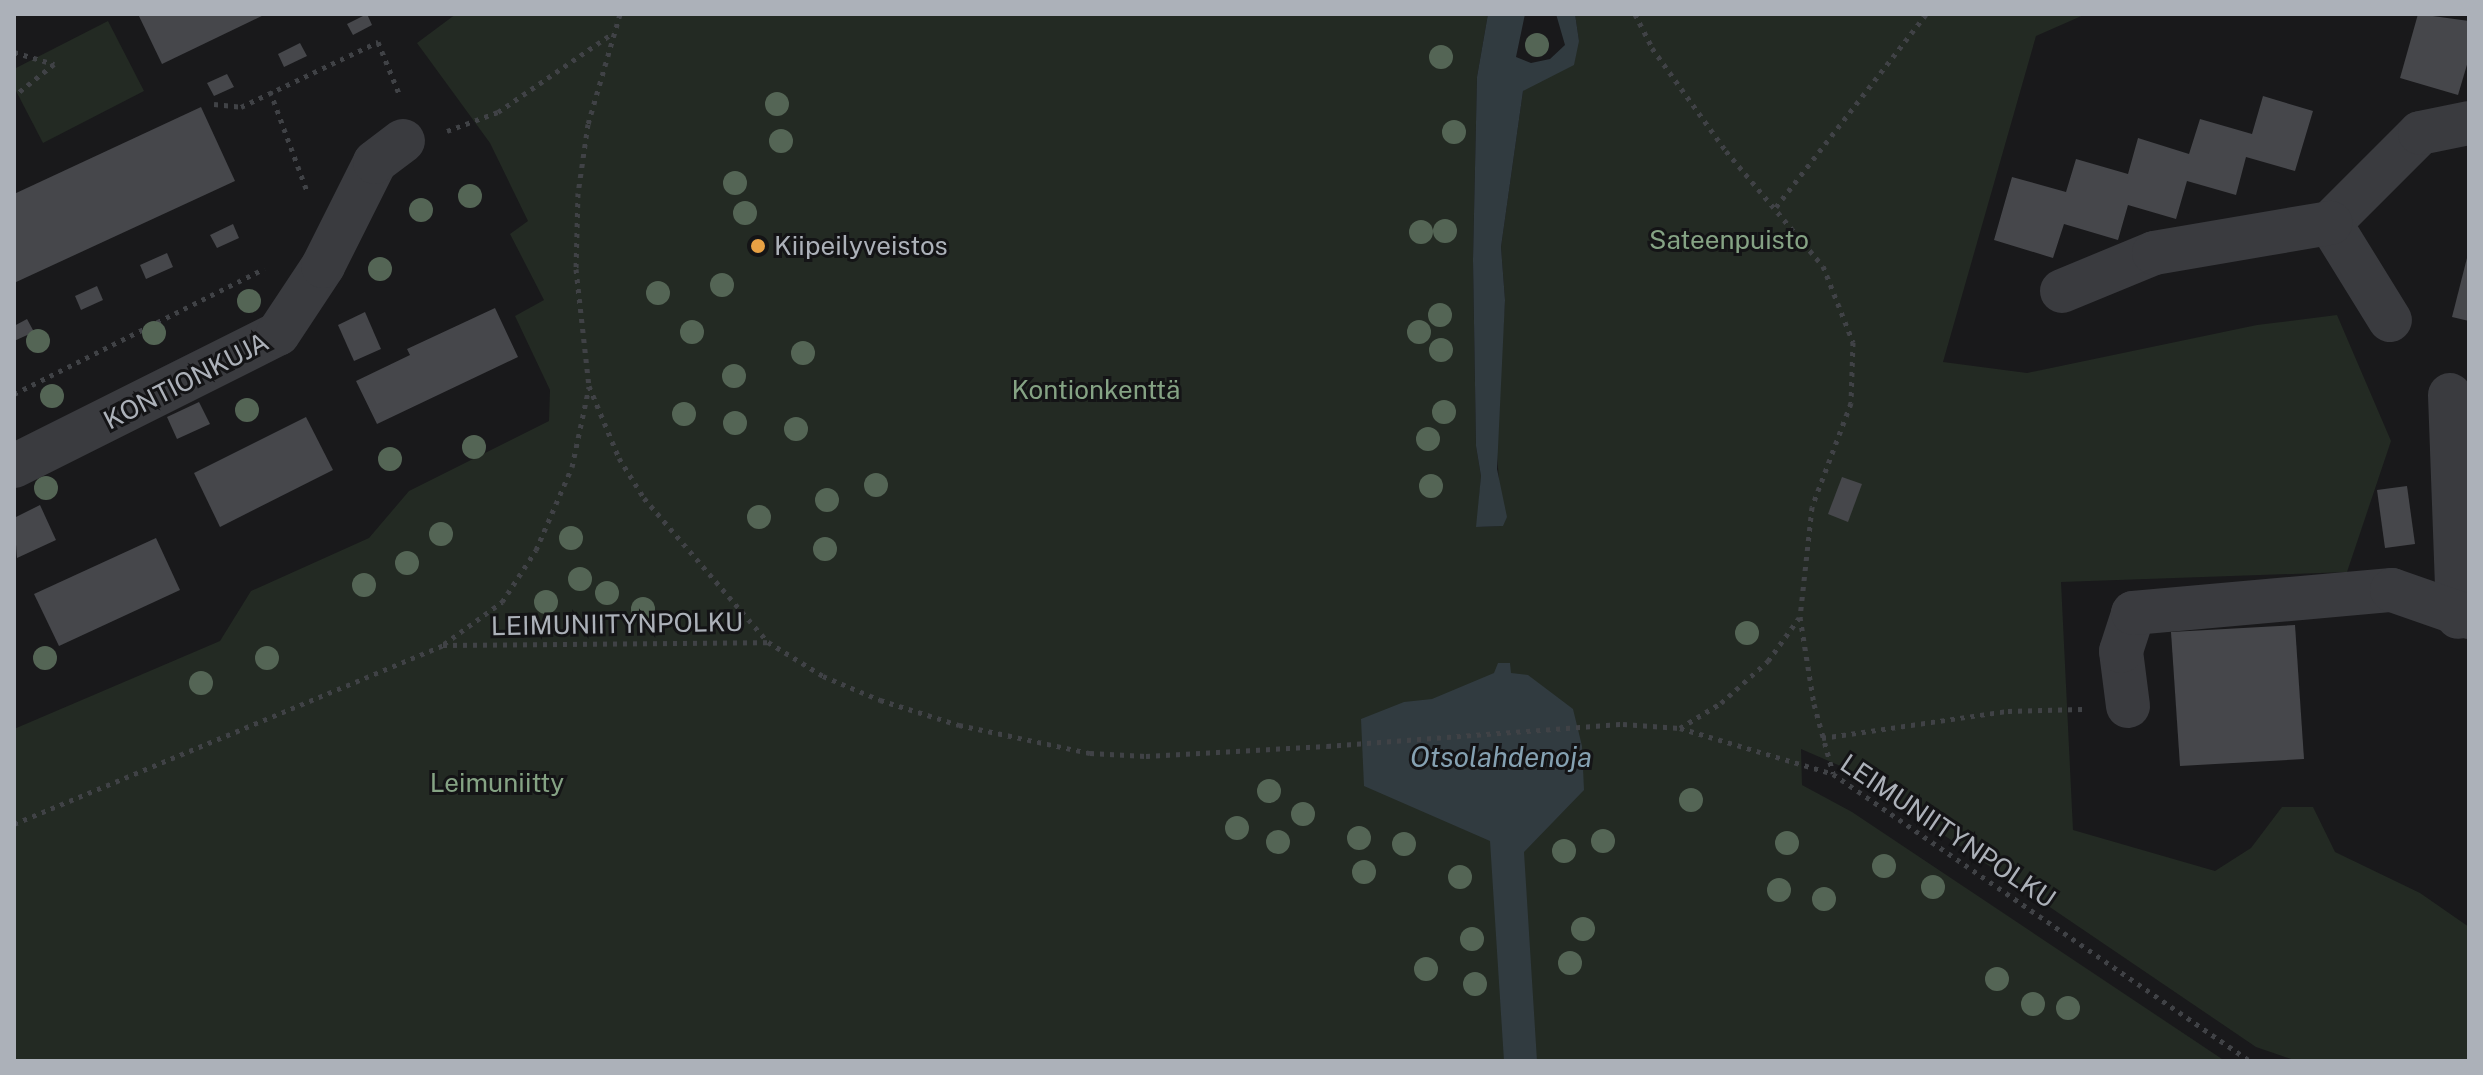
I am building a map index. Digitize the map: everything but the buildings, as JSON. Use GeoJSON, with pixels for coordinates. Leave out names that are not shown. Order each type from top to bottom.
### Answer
{"type":"FeatureCollection","features":[{"type":"Feature","properties":{"kind":"street"},"geometry":{"type":"LineString","coordinates":[[2062,291],[2154,253],[2330,223],[2420,133],[2469,123]]}},
{"type":"Feature","properties":{"kind":"street","name":"KONTIONKUJA"},"geometry":{"type":"LineString","coordinates":[[14,466],[278,334],[323,266],[375,162],[403,141]]}},
{"type":"Feature","properties":{"kind":"street"},"geometry":{"type":"LineString","coordinates":[[2330,223],[2390,320]]}},
{"type":"Feature","properties":{"kind":"street"},"geometry":{"type":"LineString","coordinates":[[2128,706],[2121,651],[2133,613],[2392,590],[2464,617],[2450,395]]}},
{"type":"Feature","properties":{"kind":"path"},"geometry":{"type":"LineString","coordinates":[[620,14],[588,124],[578,193],[576,269],[589,386],[619,458],[644,498],[768,642]]}},
{"type":"Feature","properties":{"kind":"path"},"geometry":{"type":"LineString","coordinates":[[1635,14],[1652,48],[1726,151],[1823,266],[1853,342],[1851,403],[1812,507],[1800,617],[1822,738],[1833,774]]}},
{"type":"Feature","properties":{"kind":"path"},"geometry":{"type":"LineString","coordinates":[[1776,207],[1926,14]]}},
{"type":"Feature","properties":{"kind":"path"},"geometry":{"type":"LineString","coordinates":[[214,104],[241,107],[378,42],[400,85],[403,141],[498,112],[613,32]]}},
{"type":"Feature","properties":{"kind":"path"},"geometry":{"type":"LineString","coordinates":[[14,52],[54,64],[14,96]]}},
{"type":"Feature","properties":{"kind":"path"},"geometry":{"type":"LineString","coordinates":[[270,91],[301,165],[307,204]]}},
{"type":"Feature","properties":{"kind":"path"},"geometry":{"type":"LineString","coordinates":[[14,394],[268,267]]}},
{"type":"Feature","properties":{"kind":"path"},"geometry":{"type":"LineString","coordinates":[[443,645],[502,602],[536,550],[572,467],[589,386]]}},
{"type":"Feature","properties":{"kind":"path"},"geometry":{"type":"LineString","coordinates":[[1680,728],[1721,703],[1768,661],[1800,617]]}},
{"type":"Feature","properties":{"kind":"path","name":"LEIMUNIITYNPOLKU"},"geometry":{"type":"LineString","coordinates":[[14,824],[443,645],[768,642],[823,676],[880,700],[959,725],[1090,753],[1146,756],[1589,727],[1680,728],[1833,774],[2250,1061]]}},
{"type":"Feature","properties":{"kind":"path"},"geometry":{"type":"LineString","coordinates":[[1822,738],[2008,711],[2128,706]]}},
{"type":"Feature","properties":{"kind":"green space"},"geometry":{"type":"Polygon","coordinates":[[[456,14],[1488,14],[1477,77],[1473,260],[1476,446],[1481,476],[1477,527],[1502,526],[1496,438],[1505,300],[1501,247],[1523,91],[1579,41],[1575,14],[2086,14],[2036,36],[1943,362],[2027,373],[2257,325],[2337,315],[2391,441],[2347,572],[2061,582],[2073,830],[2215,871],[2251,848],[2282,807],[2313,807],[2335,852],[2420,893],[2469,927],[2469,1061],[2297,1061],[2256,1047],[1845,768],[1801,749],[1802,785],[1852,812],[2225,1061],[14,1061],[14,729],[220,641],[251,591],[369,538],[409,491],[549,421],[550,390],[515,316],[544,300],[510,234],[528,221],[490,143],[417,43],[456,14]]]}},
{"type":"Feature","properties":{"kind":"green space"},"geometry":{"type":"Polygon","coordinates":[[[108,21],[144,91],[43,143],[14,87],[14,69],[108,21]]]}},
{"type":"Feature","properties":{"kind":"water"},"geometry":{"type":"Polygon","coordinates":[[[1488,14],[1525,14],[1516,57],[1531,63],[1550,59],[1565,45],[1556,14],[1575,14],[1579,41],[1574,65],[1523,91],[1501,247],[1505,300],[1497,469],[1507,517],[1503,526],[1476,527],[1481,476],[1476,446],[1473,260],[1477,77],[1488,14]]]}},
{"type":"Feature","properties":{"kind":"water","name":"Otsolahdenoja"},"geometry":{"type":"Polygon","coordinates":[[[1498,663],[1510,663],[1511,673],[1528,675],[1573,709],[1582,746],[1584,790],[1524,852],[1537,1061],[1504,1061],[1490,841],[1364,786],[1361,719],[1404,702],[1432,699],[1494,673],[1498,663]]]}},
{"type":"Feature","properties":{"kind":"place","name":"Kiipeilyveistos"},"geometry":{"type":"Point","coordinates":[758,246]}},
{"type":"Feature","properties":{"kind":"park label","name":"Sateenpuisto"},"geometry":{"type":"Point","coordinates":[1729,240]}},
{"type":"Feature","properties":{"kind":"park label","name":"Kontionkenttä"},"geometry":{"type":"Point","coordinates":[1096,390]}},
{"type":"Feature","properties":{"kind":"park label","name":"Leimuniitty"},"geometry":{"type":"Point","coordinates":[497,783]}}]}
